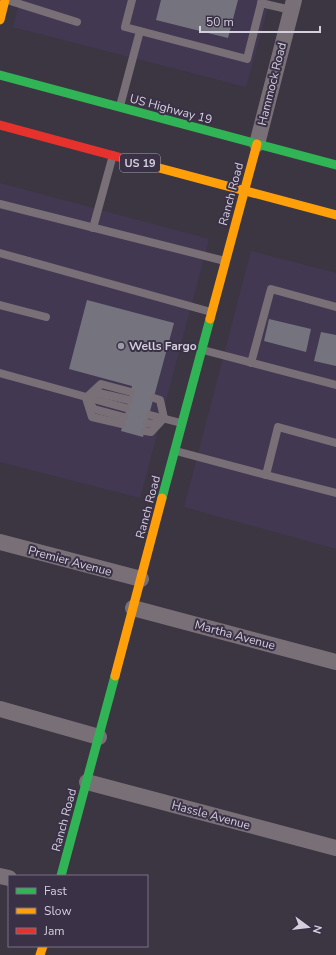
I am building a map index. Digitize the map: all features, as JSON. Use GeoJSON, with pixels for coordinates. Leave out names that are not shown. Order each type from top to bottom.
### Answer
{"type":"FeatureCollection","features":[{"type":"Feature","properties":{"kind":"main road"},"geometry":{"type":"LineString","coordinates":[[0,20],[6,0]]}},
{"type":"Feature","properties":{"kind":"main road","name":"US Highway 19"},"geometry":{"type":"LineString","coordinates":[[0,75],[336,165]]}},
{"type":"Feature","properties":{"kind":"main road","name":"US 19"},"geometry":{"type":"LineString","coordinates":[[2,128],[112,155],[336,215]]}},
{"type":"Feature","properties":{"kind":"main road","name":"Ranch Road"},"geometry":{"type":"LineString","coordinates":[[61,875],[257,144]]}},
{"type":"Feature","properties":{"kind":"street","name":"Hammock Road"},"geometry":{"type":"LineString","coordinates":[[257,144],[293,5]]}},
{"type":"Feature","properties":{"kind":"street","name":"Premier Avenue"},"geometry":{"type":"LineString","coordinates":[[0,542],[141,579]]}},
{"type":"Feature","properties":{"kind":"street","name":"Martha Avenue"},"geometry":{"type":"LineString","coordinates":[[133,608],[336,662]]}},
{"type":"Feature","properties":{"kind":"street"},"geometry":{"type":"LineString","coordinates":[[0,709],[99,737]]}},
{"type":"Feature","properties":{"kind":"street","name":"Hassle Avenue"},"geometry":{"type":"LineString","coordinates":[[87,782],[336,848]]}},
{"type":"Feature","properties":{"kind":"lane"},"geometry":{"type":"LineString","coordinates":[[6,0],[77,22]]}},
{"type":"Feature","properties":{"kind":"lane"},"geometry":{"type":"LineString","coordinates":[[132,0],[125,26],[247,59],[262,1],[293,5]]}},
{"type":"Feature","properties":{"kind":"lane"},"geometry":{"type":"LineString","coordinates":[[119,107],[140,30]]}},
{"type":"Feature","properties":{"kind":"lane"},"geometry":{"type":"LineString","coordinates":[[93,228],[112,155]]}},
{"type":"Feature","properties":{"kind":"lane"},"geometry":{"type":"LineString","coordinates":[[0,204],[225,262]]}},
{"type":"Feature","properties":{"kind":"lane"},"geometry":{"type":"LineString","coordinates":[[0,253],[212,312]]}},
{"type":"Feature","properties":{"kind":"lane"},"geometry":{"type":"LineString","coordinates":[[251,363],[271,289],[336,307]]}},
{"type":"Feature","properties":{"kind":"lane"},"geometry":{"type":"LineString","coordinates":[[0,305],[46,317]]}},
{"type":"Feature","properties":{"kind":"lane"},"geometry":{"type":"LineString","coordinates":[[202,350],[336,385]]}},
{"type":"Feature","properties":{"kind":"lane"},"geometry":{"type":"LineString","coordinates":[[0,373],[126,408]]}},
{"type":"Feature","properties":{"kind":"lane"},"geometry":{"type":"LineString","coordinates":[[86,398],[101,384],[126,408]]}},
{"type":"Feature","properties":{"kind":"lane"},"geometry":{"type":"LineString","coordinates":[[86,398],[92,417],[126,408]]}},
{"type":"Feature","properties":{"kind":"lane"},"geometry":{"type":"LineString","coordinates":[[153,402],[160,400],[164,418]]}},
{"type":"Feature","properties":{"kind":"lane"},"geometry":{"type":"LineString","coordinates":[[150,415],[182,423]]}},
{"type":"Feature","properties":{"kind":"lane"},"geometry":{"type":"LineString","coordinates":[[146,427],[164,418]]}},
{"type":"Feature","properties":{"kind":"lane"},"geometry":{"type":"LineString","coordinates":[[266,475],[278,427],[336,443]]}},
{"type":"Feature","properties":{"kind":"lane"},"geometry":{"type":"LineString","coordinates":[[175,450],[336,493]]}},
{"type":"Feature","properties":{"kind":"shaded area"},"geometry":{"type":"Polygon","coordinates":[[[20,0],[270,0],[246,87],[13,27],[20,0]]]}},
{"type":"Feature","properties":{"kind":"shaded area"},"geometry":{"type":"Polygon","coordinates":[[[0,183],[209,239],[140,498],[0,462],[0,183]]]}},
{"type":"Feature","properties":{"kind":"shaded area"},"geometry":{"type":"Polygon","coordinates":[[[251,251],[336,273],[336,549],[184,507],[251,251]]]}},
{"type":"Feature","properties":{"kind":"building"},"geometry":{"type":"Polygon","coordinates":[[[161,0],[238,0],[228,38],[156,20],[161,0]]]}},
{"type":"Feature","properties":{"kind":"building","name":"Wells Fargo"},"geometry":{"type":"Polygon","coordinates":[[[87,300],[174,323],[143,437],[121,431],[132,386],[69,369],[87,300]]]}},
{"type":"Feature","properties":{"kind":"building"},"geometry":{"type":"Polygon","coordinates":[[[269,319],[311,329],[306,352],[264,341],[269,319]]]}},
{"type":"Feature","properties":{"kind":"building"},"geometry":{"type":"Polygon","coordinates":[[[321,332],[336,335],[336,366],[314,361],[321,332]]]}},
{"type":"Feature","properties":{"kind":"traffic: fast"},"geometry":{"type":"LineString","coordinates":[[0,75],[336,165]]}},
{"type":"Feature","properties":{"kind":"traffic: fast"},"geometry":{"type":"LineString","coordinates":[[162,498],[210,319]]}},
{"type":"Feature","properties":{"kind":"traffic: fast"},"geometry":{"type":"LineString","coordinates":[[61,875],[115,676]]}},
{"type":"Feature","properties":{"kind":"traffic: slow"},"geometry":{"type":"LineString","coordinates":[[0,20],[5,0]]}},
{"type":"Feature","properties":{"kind":"traffic: slow"},"geometry":{"type":"LineString","coordinates":[[210,319],[257,144]]}},
{"type":"Feature","properties":{"kind":"traffic: slow"},"geometry":{"type":"LineString","coordinates":[[148,165],[336,215]]}},
{"type":"Feature","properties":{"kind":"traffic: slow"},"geometry":{"type":"LineString","coordinates":[[115,676],[162,498]]}},
{"type":"Feature","properties":{"kind":"traffic: slow"},"geometry":{"type":"LineString","coordinates":[[40,955],[43,947]]}},
{"type":"Feature","properties":{"kind":"traffic: jam"},"geometry":{"type":"LineString","coordinates":[[0,125],[148,165]]}},
{"type":"Feature","properties":{"kind":"place","name":"Wells Fargo"},"geometry":{"type":"Point","coordinates":[121,346]}}]}
